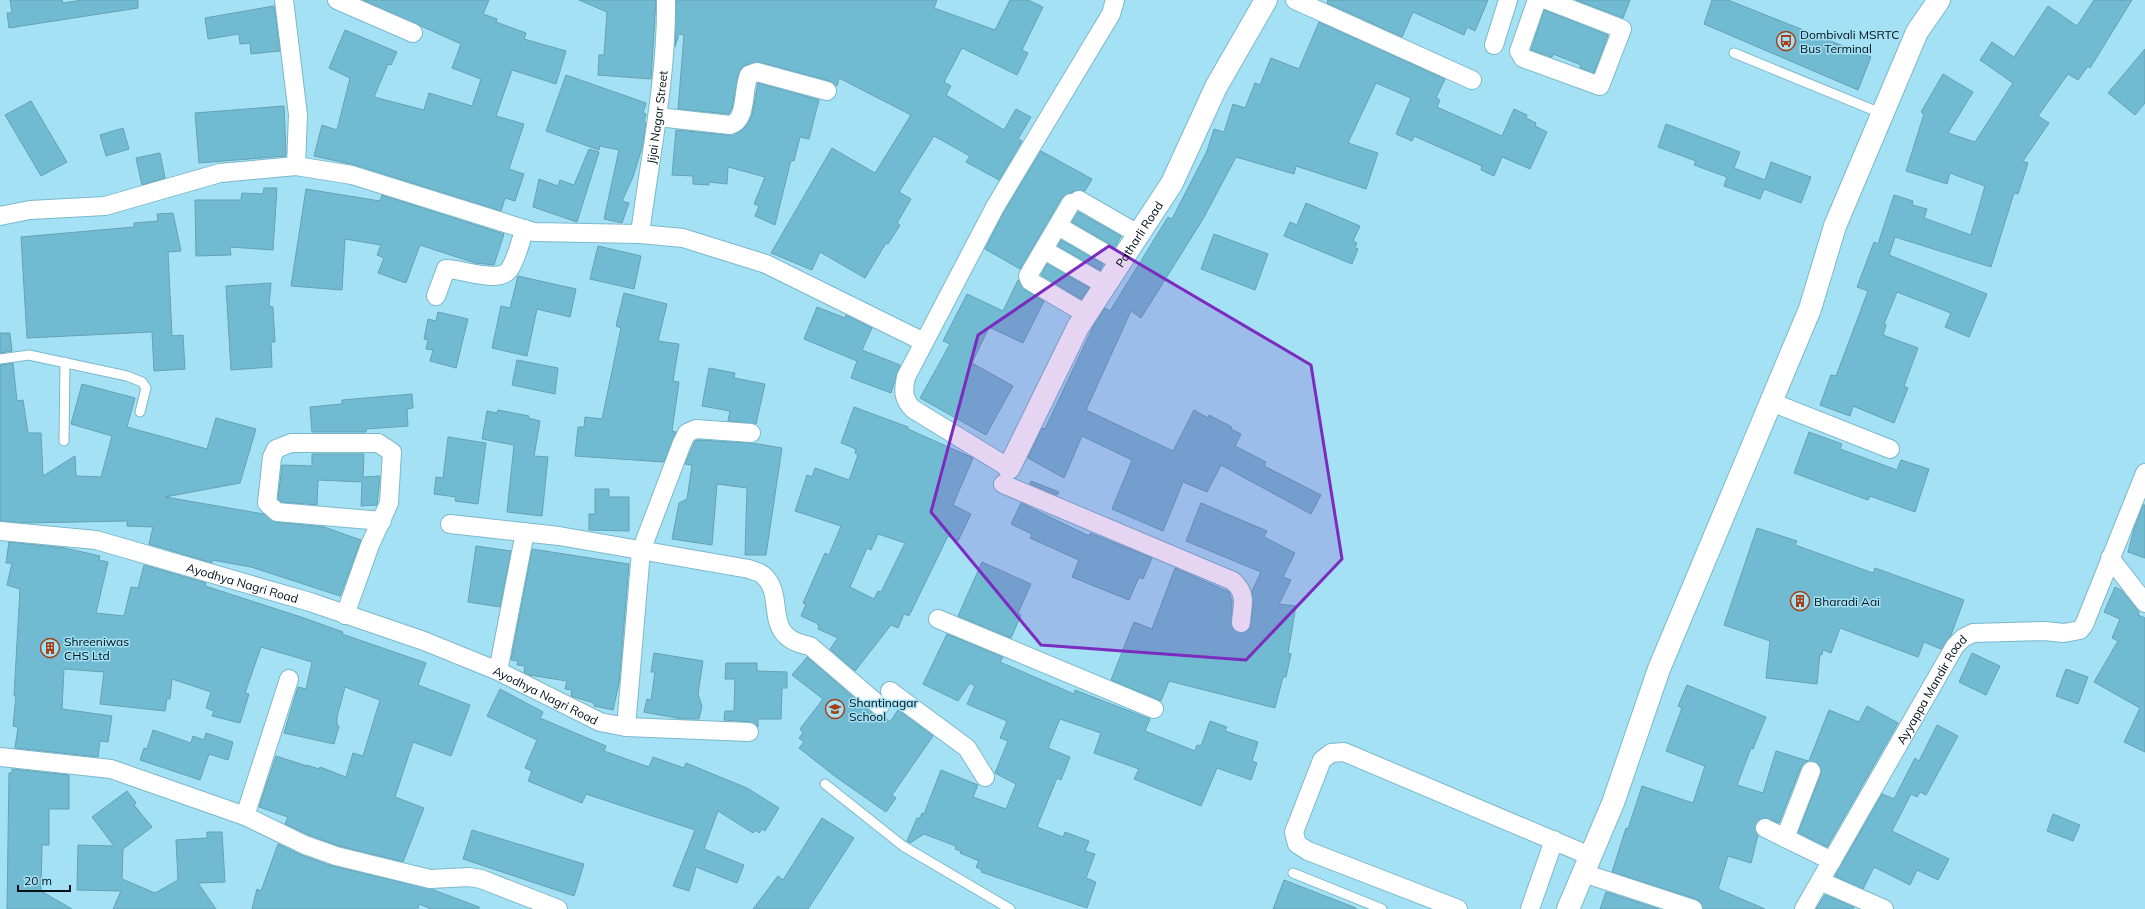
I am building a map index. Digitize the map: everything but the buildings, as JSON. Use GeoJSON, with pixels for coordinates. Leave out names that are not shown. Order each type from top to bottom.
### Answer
{"type":"FeatureCollection","features":[{"type":"Feature","properties":{"kind":"street"},"geometry":{"type":"LineString","coordinates":[[284,0],[298,115],[296,166]]}},
{"type":"Feature","properties":{"kind":"street"},"geometry":{"type":"LineString","coordinates":[[337,0],[413,33]]}},
{"type":"Feature","properties":{"kind":"street","name":"Jijai Nagar Street"},"geometry":{"type":"LineString","coordinates":[[640,234],[658,117],[666,26],[666,0]]}},
{"type":"Feature","properties":{"kind":"street"},"geometry":{"type":"LineString","coordinates":[[1115,0],[1111,14],[995,207],[906,377],[903,392],[906,402],[912,409],[1006,476],[1233,581],[1241,588],[1244,595],[1241,623]]}},
{"type":"Feature","properties":{"kind":"street","name":"Patharli Road"},"geometry":{"type":"LineString","coordinates":[[1006,476],[1074,334],[1172,182],[1216,87],[1266,0]]}},
{"type":"Feature","properties":{"kind":"street"},"geometry":{"type":"LineString","coordinates":[[1296,0],[1472,80]]}},
{"type":"Feature","properties":{"kind":"street"},"geometry":{"type":"LineString","coordinates":[[1494,45],[1508,0]]}},
{"type":"Feature","properties":{"kind":"street"},"geometry":{"type":"LineString","coordinates":[[1537,0],[1519,51],[1519,55],[1523,58],[1600,86],[1622,29],[1547,0]]}},
{"type":"Feature","properties":{"kind":"street"},"geometry":{"type":"LineString","coordinates":[[1568,909],[1613,803],[1660,669],[1810,309],[1835,226],[1917,32],[1938,0]]}},
{"type":"Feature","properties":{"kind":"street"},"geometry":{"type":"LineString","coordinates":[[658,117],[730,125],[736,124],[741,117],[746,81],[749,75],[756,72],[827,91]]}},
{"type":"Feature","properties":{"kind":"street"},"geometry":{"type":"LineString","coordinates":[[0,216],[30,210],[105,206],[220,172],[296,166],[352,175],[534,232],[640,234],[683,238],[766,264],[924,342]]}},
{"type":"Feature","properties":{"kind":"street"},"geometry":{"type":"LineString","coordinates":[[1086,314],[1030,281],[1028,276],[1058,226],[1075,202],[1138,234]]}},
{"type":"Feature","properties":{"kind":"street"},"geometry":{"type":"LineString","coordinates":[[1058,226],[1120,262]]}},
{"type":"Feature","properties":{"kind":"street"},"geometry":{"type":"LineString","coordinates":[[436,296],[446,269],[494,277],[504,275],[510,268],[525,229]]}},
{"type":"Feature","properties":{"kind":"street"},"geometry":{"type":"LineString","coordinates":[[1044,250],[1105,285]]}},
{"type":"Feature","properties":{"kind":"street"},"geometry":{"type":"LineString","coordinates":[[1771,402],[1890,448]]}},
{"type":"Feature","properties":{"kind":"street"},"geometry":{"type":"LineString","coordinates":[[626,727],[641,552],[682,443],[687,433],[696,430],[751,433]]}},
{"type":"Feature","properties":{"kind":"street"},"geometry":{"type":"LineString","coordinates":[[345,615],[370,545],[382,521],[389,503],[392,482],[392,452],[378,443],[291,443],[276,449],[272,456],[267,503],[277,512],[382,521]]}},
{"type":"Feature","properties":{"kind":"street","name":"Ayyappa Mandir Road"},"geometry":{"type":"LineString","coordinates":[[1804,909],[1954,646],[1963,638],[1973,633],[2029,631],[2064,633],[2080,630],[2084,626],[2145,473]]}},
{"type":"Feature","properties":{"kind":"street"},"geometry":{"type":"LineString","coordinates":[[450,524],[559,536],[641,552],[749,569],[763,575],[770,586],[780,626],[784,634],[798,644],[810,646],[880,706]]}},
{"type":"Feature","properties":{"kind":"street","name":"Ayodhya Nagri Road"},"geometry":{"type":"LineString","coordinates":[[0,531],[86,539],[110,544],[310,602],[424,641],[498,671],[600,722],[626,727],[749,732]]}},
{"type":"Feature","properties":{"kind":"street"},"geometry":{"type":"LineString","coordinates":[[498,671],[525,532]]}},
{"type":"Feature","properties":{"kind":"street"},"geometry":{"type":"LineString","coordinates":[[2110,558],[2145,603]]}},
{"type":"Feature","properties":{"kind":"street"},"geometry":{"type":"LineString","coordinates":[[938,620],[1154,709]]}},
{"type":"Feature","properties":{"kind":"street"},"geometry":{"type":"LineString","coordinates":[[245,816],[290,679]]}},
{"type":"Feature","properties":{"kind":"street"},"geometry":{"type":"LineString","coordinates":[[890,691],[967,748],[985,777]]}},
{"type":"Feature","properties":{"kind":"street"},"geometry":{"type":"LineString","coordinates":[[1458,909],[1308,851],[1297,844],[1294,832],[1322,760],[1331,753],[1344,752],[1554,840],[1587,864],[1693,909]]}},
{"type":"Feature","properties":{"kind":"street"},"geometry":{"type":"LineString","coordinates":[[0,757],[111,769],[245,816],[305,845],[336,856],[430,878],[469,877],[481,879],[558,909]]}},
{"type":"Feature","properties":{"kind":"street"},"geometry":{"type":"LineString","coordinates":[[1785,838],[1811,771]]}},
{"type":"Feature","properties":{"kind":"street"},"geometry":{"type":"LineString","coordinates":[[1765,828],[1832,861]]}},
{"type":"Feature","properties":{"kind":"street"},"geometry":{"type":"LineString","coordinates":[[1530,909],[1554,840]]}},
{"type":"Feature","properties":{"kind":"street"},"geometry":{"type":"LineString","coordinates":[[1820,880],[1884,909]]}},
{"type":"Feature","properties":{"kind":"lane"},"geometry":{"type":"LineString","coordinates":[[1734,53],[1882,114]]}},
{"type":"Feature","properties":{"kind":"lane"},"geometry":{"type":"LineString","coordinates":[[0,359],[29,354],[127,376],[142,382],[146,388],[140,412]]}},
{"type":"Feature","properties":{"kind":"lane"},"geometry":{"type":"LineString","coordinates":[[64,441],[65,362]]}},
{"type":"Feature","properties":{"kind":"lane"},"geometry":{"type":"LineString","coordinates":[[825,784],[903,846],[1010,909]]}},
{"type":"Feature","properties":{"kind":"lane"},"geometry":{"type":"LineString","coordinates":[[1293,873],[1382,909]]}},
{"type":"Feature","properties":{"kind":"highlighted area"},"geometry":{"type":"Polygon","coordinates":[[[1109,246],[1311,365],[1342,559],[1246,660],[1041,645],[931,512],[978,335],[1109,246]]]}},
{"type":"Feature","properties":{"kind":"place","name":"Dombivali MSRTC Bus Terminal"},"geometry":{"type":"Point","coordinates":[1786,41]}},
{"type":"Feature","properties":{"kind":"place","name":"Bharadi Aai"},"geometry":{"type":"Point","coordinates":[1800,601]}},
{"type":"Feature","properties":{"kind":"place","name":"Shreeniwas CHS Ltd"},"geometry":{"type":"Point","coordinates":[50,648]}},
{"type":"Feature","properties":{"kind":"place","name":"Shantinagar School"},"geometry":{"type":"Point","coordinates":[835,709]}}]}
